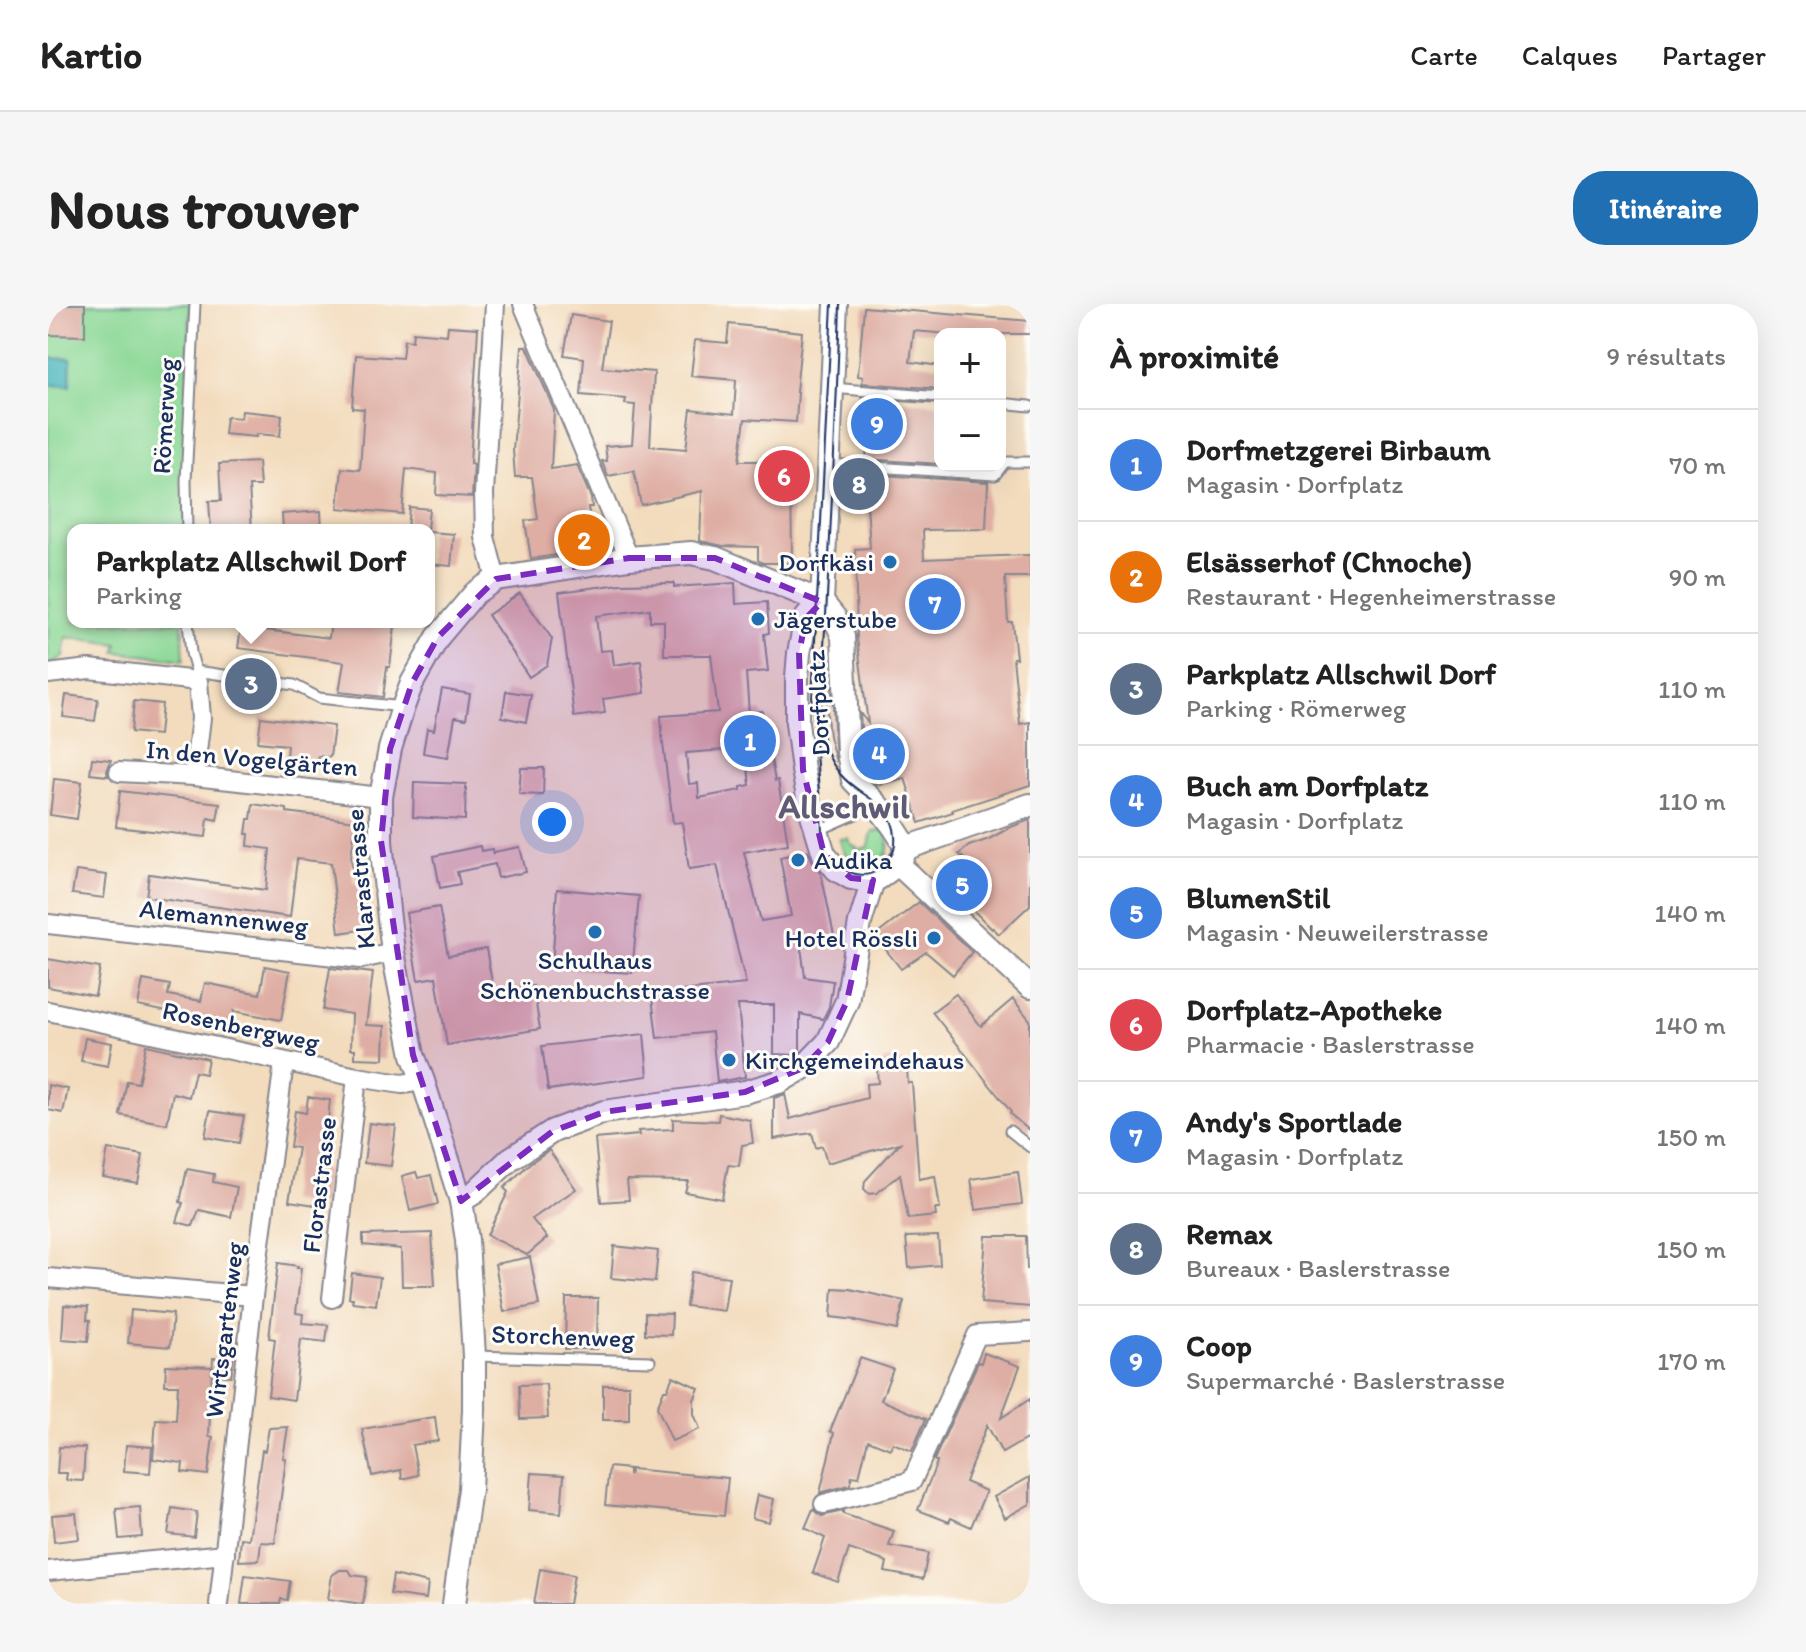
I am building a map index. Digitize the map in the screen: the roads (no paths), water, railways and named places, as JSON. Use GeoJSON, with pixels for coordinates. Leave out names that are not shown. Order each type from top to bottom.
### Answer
{"type":"FeatureCollection","features":[{"type":"Feature","properties":{"kind":"street"},"geometry":{"type":"LineString","coordinates":[[495,304],[484,493],[485,537],[496,579],[629,558],[691,553],[715,558],[822,602],[836,304]]}},
{"type":"Feature","properties":{"kind":"street"},"geometry":{"type":"LineString","coordinates":[[523,304],[629,558]]}},
{"type":"Feature","properties":{"kind":"street","name":"Klarastrasse"},"geometry":{"type":"LineString","coordinates":[[454,1604],[470,1489],[474,1410],[467,1240],[461,1201],[413,1055],[393,952],[381,841],[381,797],[390,749],[412,683],[438,637],[475,593],[496,579]]}},
{"type":"Feature","properties":{"kind":"street","name":"Dorfplatz"},"geometry":{"type":"LineString","coordinates":[[873,880],[851,878],[836,869],[824,854],[803,770],[796,704],[799,653],[806,618],[822,602],[835,618],[843,637],[848,752],[853,780],[900,835],[901,856],[1030,987]]}},
{"type":"Feature","properties":{"kind":"street"},"geometry":{"type":"LineString","coordinates":[[48,674],[89,669],[197,676],[201,718],[194,776]]}},
{"type":"Feature","properties":{"kind":"street","name":"In den Vogelgärten"},"geometry":{"type":"LineString","coordinates":[[119,772],[194,776],[381,797]]}},
{"type":"Feature","properties":{"kind":"street"},"geometry":{"type":"LineString","coordinates":[[461,1201],[510,1159],[553,1131],[604,1112],[745,1092],[779,1082],[803,1068],[828,1042],[847,1001],[860,923],[873,880],[885,876],[901,856],[1030,805]]}},
{"type":"Feature","properties":{"kind":"street","name":"Alemannenweg"},"geometry":{"type":"LineString","coordinates":[[48,924],[361,959],[393,952]]}},
{"type":"Feature","properties":{"kind":"street","name":"Rosenbergweg"},"geometry":{"type":"LineString","coordinates":[[48,1011],[357,1077],[402,1084],[423,1081]]}},
{"type":"Feature","properties":{"kind":"street","name":"Wirtsgartenweg"},"geometry":{"type":"LineString","coordinates":[[219,1604],[253,1296],[284,1063]]}},
{"type":"Feature","properties":{"kind":"street","name":"Florastrasse"},"geometry":{"type":"LineString","coordinates":[[332,1298],[357,1077]]}},
{"type":"Feature","properties":{"kind":"street"},"geometry":{"type":"LineString","coordinates":[[48,1278],[253,1296]]}},
{"type":"Feature","properties":{"kind":"street"},"geometry":{"type":"LineString","coordinates":[[824,1504],[912,1481],[977,1335],[1030,1332]]}},
{"type":"Feature","properties":{"kind":"street"},"geometry":{"type":"LineString","coordinates":[[48,1571],[225,1554]]}},
{"type":"Feature","properties":{"kind":"lane","name":"Römerweg"},"geometry":{"type":"LineString","coordinates":[[187,524],[186,481],[195,304]]}},
{"type":"Feature","properties":{"kind":"lane"},"geometry":{"type":"LineString","coordinates":[[832,388],[934,396]]}},
{"type":"Feature","properties":{"kind":"lane"},"geometry":{"type":"LineString","coordinates":[[1006,404],[1030,406]]}},
{"type":"Feature","properties":{"kind":"lane"},"geometry":{"type":"LineString","coordinates":[[829,464],[995,475],[1005,462],[1030,462]]}},
{"type":"Feature","properties":{"kind":"lane"},"geometry":{"type":"LineString","coordinates":[[189,628],[197,676],[294,685],[319,698],[403,707]]}},
{"type":"Feature","properties":{"kind":"lane"},"geometry":{"type":"LineString","coordinates":[[817,831],[877,805]]}},
{"type":"Feature","properties":{"kind":"lane"},"geometry":{"type":"LineString","coordinates":[[1010,1131],[1030,1147]]}},
{"type":"Feature","properties":{"kind":"lane","name":"Storchenweg"},"geometry":{"type":"LineString","coordinates":[[474,1356],[650,1361]]}},
{"type":"Feature","properties":{"kind":"water"},"geometry":{"type":"Polygon","coordinates":[[[48,358],[71,359],[70,386],[48,385],[48,358]]]}},
{"type":"Feature","properties":{"kind":"tram line"},"geometry":{"type":"LineString","coordinates":[[832,304],[812,700],[823,844],[835,862],[844,869],[862,875],[881,868],[889,859],[895,845],[893,825],[882,808],[848,783],[837,770],[827,752],[822,732],[840,304]]}},
{"type":"Feature","properties":{"kind":"place","name":"Coop"},"geometry":{"type":"Point","coordinates":[877,424]}},
{"type":"Feature","properties":{"kind":"place","name":"Dorfplatz-Apotheke"},"geometry":{"type":"Point","coordinates":[784,476]}},
{"type":"Feature","properties":{"kind":"place","name":"Remax"},"geometry":{"type":"Point","coordinates":[859,484]}},
{"type":"Feature","properties":{"kind":"place","name":"Elsässerhof (Chnoche)"},"geometry":{"type":"Point","coordinates":[584,540]}},
{"type":"Feature","properties":{"kind":"place","name":"Dorfkäsi"},"geometry":{"type":"Point","coordinates":[890,562]}},
{"type":"Feature","properties":{"kind":"place","name":"Andy's Sportlade"},"geometry":{"type":"Point","coordinates":[935,604]}},
{"type":"Feature","properties":{"kind":"place","name":"Jägerstube"},"geometry":{"type":"Point","coordinates":[758,619]}},
{"type":"Feature","properties":{"kind":"place","name":"Parkplatz Allschwil Dorf"},"geometry":{"type":"Point","coordinates":[251,684]}},
{"type":"Feature","properties":{"kind":"place","name":"Dorfmetzgerei Birbaum"},"geometry":{"type":"Point","coordinates":[750,741]}},
{"type":"Feature","properties":{"kind":"place","name":"Buch am Dorfplatz"},"geometry":{"type":"Point","coordinates":[879,754]}},
{"type":"Feature","properties":{"kind":"place","name":"Audika"},"geometry":{"type":"Point","coordinates":[798,860]}},
{"type":"Feature","properties":{"kind":"place","name":"BlumenStil"},"geometry":{"type":"Point","coordinates":[962,885]}},
{"type":"Feature","properties":{"kind":"place","name":"Schulhaus Schönenbuchstrasse"},"geometry":{"type":"Point","coordinates":[595,932]}},
{"type":"Feature","properties":{"kind":"place","name":"Hotel Rössli"},"geometry":{"type":"Point","coordinates":[934,938]}},
{"type":"Feature","properties":{"kind":"place","name":"Kirchgemeindehaus"},"geometry":{"type":"Point","coordinates":[729,1060]}},
{"type":"Feature","properties":{"kind":"district","name":"Allschwil"},"geometry":{"type":"Point","coordinates":[844,806]}}]}
